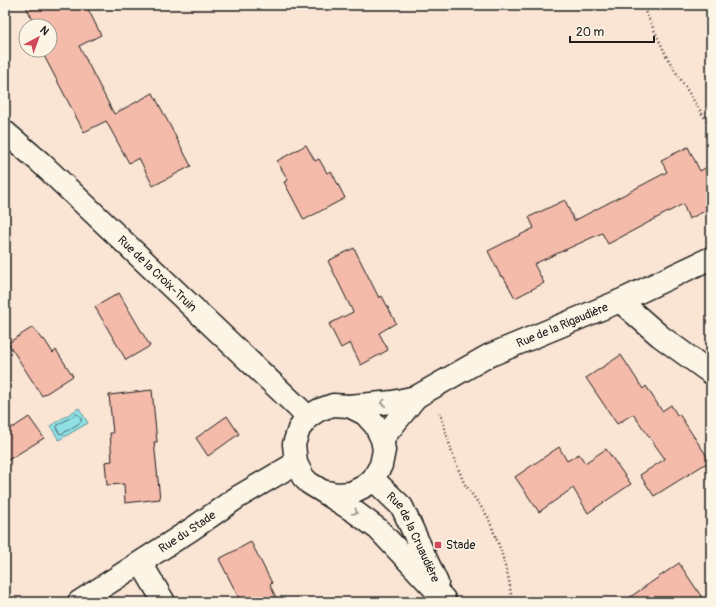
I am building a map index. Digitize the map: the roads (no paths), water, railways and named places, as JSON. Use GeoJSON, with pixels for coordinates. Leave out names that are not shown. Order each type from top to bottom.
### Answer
{"type":"FeatureCollection","features":[{"type":"Feature","properties":{"kind":"main road","name":"Rue de la Croix-Truin"},"geometry":{"type":"LineString","coordinates":[[5,132],[46,167],[308,417]]}},
{"type":"Feature","properties":{"kind":"main road","name":"Rue de la Rigaudière"},"geometry":{"type":"LineString","coordinates":[[348,406],[393,402],[422,395],[488,356],[620,301],[711,258]]}},
{"type":"Feature","properties":{"kind":"main road"},"geometry":{"type":"LineString","coordinates":[[620,301],[660,336],[711,373]]}},
{"type":"Feature","properties":{"kind":"main road","name":"Rue de la Rigaudière"},"geometry":{"type":"LineString","coordinates":[[382,439],[422,395]]}},
{"type":"Feature","properties":{"kind":"main road"},"geometry":{"type":"LineString","coordinates":[[322,491],[337,494],[351,493],[365,486],[373,479],[381,465],[384,450],[382,439],[375,425],[365,414],[348,406],[333,406],[318,410],[308,417],[299,429],[294,444],[296,463],[303,477],[309,483],[355,512],[378,529],[445,600]]}},
{"type":"Feature","properties":{"kind":"main road","name":"Rue du Stade"},"geometry":{"type":"LineString","coordinates":[[80,602],[141,563],[238,497],[296,463]]}},
{"type":"Feature","properties":{"kind":"main road","name":"Rue de la Cruaudière"},"geometry":{"type":"LineString","coordinates":[[373,479],[402,506],[445,600]]}},
{"type":"Feature","properties":{"kind":"main road"},"geometry":{"type":"LineString","coordinates":[[141,563],[164,602]]}},
{"type":"Feature","properties":{"kind":"water"},"geometry":{"type":"Polygon","coordinates":[[[79,408],[88,423],[59,440],[50,426],[79,408]]]}},
{"type":"Feature","properties":{"kind":"place","name":"Stade"},"geometry":{"type":"Point","coordinates":[438,545]}}]}
